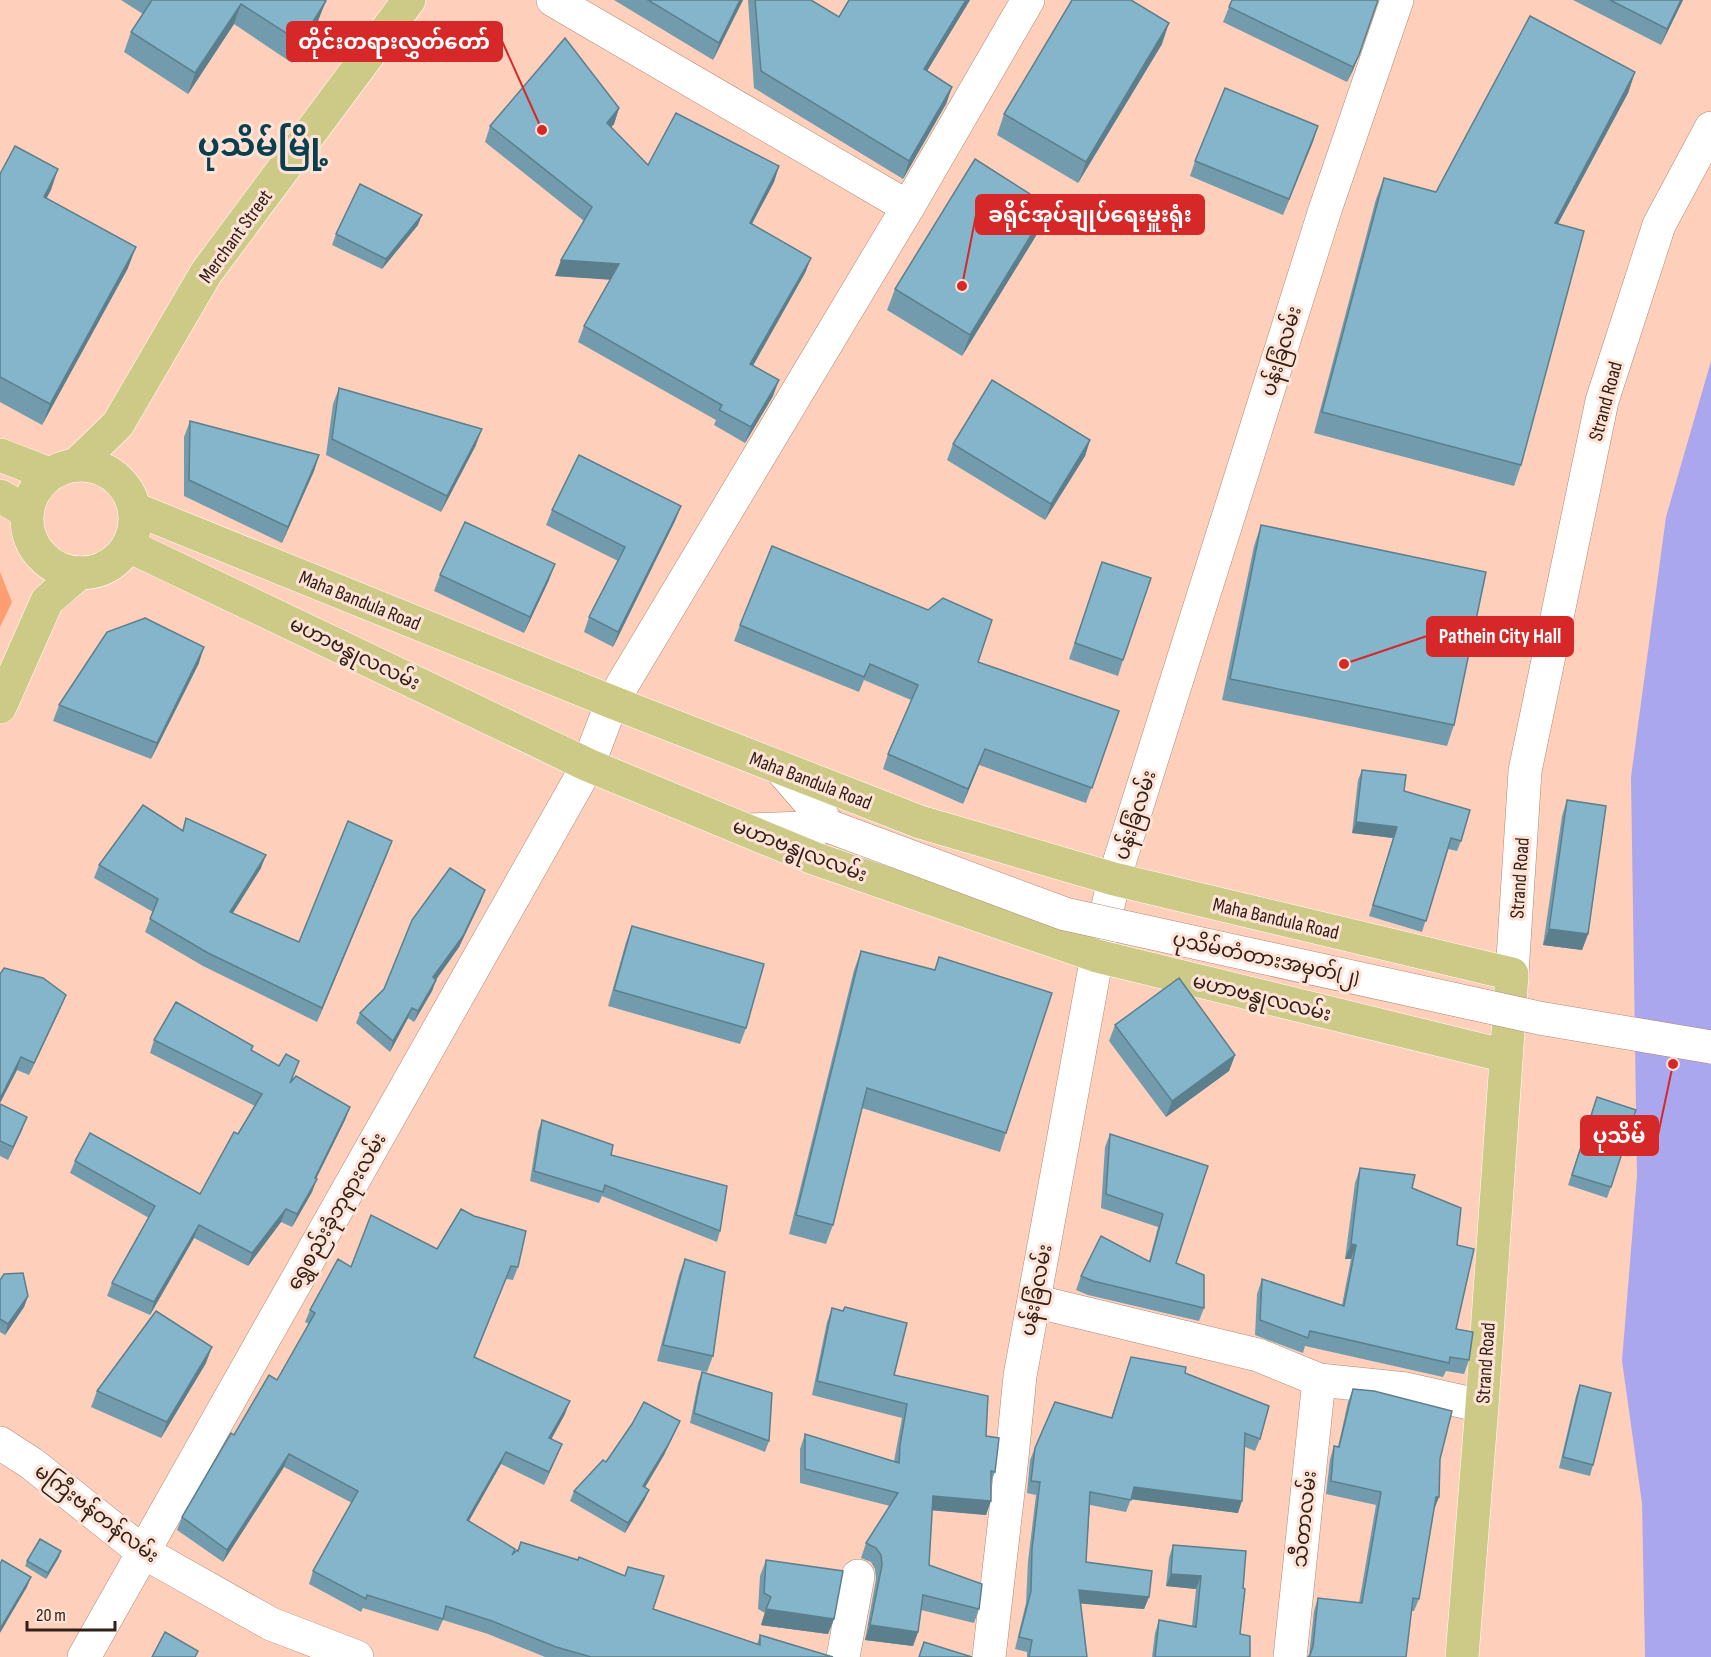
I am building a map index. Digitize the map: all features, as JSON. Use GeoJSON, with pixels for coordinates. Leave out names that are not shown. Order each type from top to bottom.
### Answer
{"type":"FeatureCollection","features":[{"type":"Feature","properties":{"kind":"main road","name":"Merchant Street"},"geometry":{"type":"LineString","coordinates":[[62,470],[118,424],[206,273],[409,0]]}},
{"type":"Feature","properties":{"kind":"main road","name":"Merchant Street"},"geometry":{"type":"LineString","coordinates":[[114,476],[118,424]]}},
{"type":"Feature","properties":{"kind":"main road"},"geometry":{"type":"LineString","coordinates":[[0,455],[62,470],[97,467],[114,476],[128,490],[135,509],[134,533],[129,546],[109,567],[94,572],[64,571],[48,562],[35,548],[14,504],[31,497],[39,485],[62,470]]}},
{"type":"Feature","properties":{"kind":"main road","name":"Maha Bandula Road"},"geometry":{"type":"LineString","coordinates":[[135,509],[612,702],[920,822],[1114,879],[1512,974]]}},
{"type":"Feature","properties":{"kind":"main road","name":"မဟာဗန္ဓုလလမ်း"},"geometry":{"type":"LineString","coordinates":[[129,546],[588,765],[816,859],[1098,956],[1506,1056]]}},
{"type":"Feature","properties":{"kind":"main road"},"geometry":{"type":"LineString","coordinates":[[41,554],[47,601]]}},
{"type":"Feature","properties":{"kind":"main road"},"geometry":{"type":"LineString","coordinates":[[0,707],[47,601],[79,573]]}},
{"type":"Feature","properties":{"kind":"main road","name":"Strand Road"},"geometry":{"type":"LineString","coordinates":[[1462,1657],[1512,974]]}},
{"type":"Feature","properties":{"kind":"street"},"geometry":{"type":"LineString","coordinates":[[553,0],[908,207]]}},
{"type":"Feature","properties":{"kind":"street","name":"ရွှေစည်းခုံဘုရားလမ်း"},"geometry":{"type":"LineString","coordinates":[[84,1657],[588,765],[612,702],[908,207],[1028,0]]}},
{"type":"Feature","properties":{"kind":"street","name":"ပန်းခြံလမ်း"},"geometry":{"type":"LineString","coordinates":[[989,1657],[1020,1376],[1114,879],[1325,210],[1397,0]]}},
{"type":"Feature","properties":{"kind":"street","name":"Strand Road"},"geometry":{"type":"LineString","coordinates":[[1512,974],[1525,771],[1602,401],[1659,225],[1711,128]]}},
{"type":"Feature","properties":{"kind":"street"},"geometry":{"type":"LineString","coordinates":[[779,767],[831,827]]}},
{"type":"Feature","properties":{"kind":"street"},"geometry":{"type":"LineString","coordinates":[[748,830],[831,827]]}},
{"type":"Feature","properties":{"kind":"street","name":"ပုသိမ်တံတားအမှတ်(၂)"},"geometry":{"type":"LineString","coordinates":[[831,827],[1065,914],[1539,1018],[1711,1047]]}},
{"type":"Feature","properties":{"kind":"street"},"geometry":{"type":"LineString","coordinates":[[1034,1301],[1258,1355],[1319,1380],[1406,1389],[1482,1406]]}},
{"type":"Feature","properties":{"kind":"street","name":"သီတာလမ်း"},"geometry":{"type":"LineString","coordinates":[[1290,1657],[1319,1380]]}},
{"type":"Feature","properties":{"kind":"street","name":"မကြီးဗန်တန်လမ်း"},"geometry":{"type":"LineString","coordinates":[[0,1443],[30,1462],[143,1552],[271,1624],[357,1657]]}},
{"type":"Feature","properties":{"kind":"street"},"geometry":{"type":"LineString","coordinates":[[843,1657],[858,1576]]}},
{"type":"Feature","properties":{"kind":"shaded area"},"geometry":{"type":"Polygon","coordinates":[[[1711,361],[1711,1657],[1645,1657],[1642,1503],[1622,1361],[1637,1176],[1631,777],[1666,517],[1711,361]]]}},
{"type":"Feature","properties":{"kind":"shaded area"},"geometry":{"type":"Polygon","coordinates":[[[0,572],[12,602],[0,627],[0,572]]]}},
{"type":"Feature","properties":{"kind":"building"},"geometry":{"type":"Polygon","coordinates":[[[152,0],[326,1],[300,42],[241,4],[195,73],[131,32],[152,0]]]}},
{"type":"Feature","properties":{"kind":"building"},"geometry":{"type":"Polygon","coordinates":[[[648,0],[740,0],[719,43],[648,0]]]}},
{"type":"Feature","properties":{"kind":"building"},"geometry":{"type":"Polygon","coordinates":[[[755,0],[811,0],[839,17],[849,0],[966,0],[924,69],[952,87],[909,161],[761,71],[755,0]]]}},
{"type":"Feature","properties":{"kind":"building"},"geometry":{"type":"Polygon","coordinates":[[[1072,0],[1131,0],[1169,23],[1086,162],[1004,114],[1072,0]]]}},
{"type":"Feature","properties":{"kind":"building"},"geometry":{"type":"Polygon","coordinates":[[[1232,0],[1378,0],[1353,67],[1229,7],[1232,0]]]}},
{"type":"Feature","properties":{"kind":"building"},"geometry":{"type":"Polygon","coordinates":[[[1610,0],[1681,0],[1667,29],[1610,0]]]}},
{"type":"Feature","properties":{"kind":"building"},"geometry":{"type":"Polygon","coordinates":[[[1530,16],[1635,72],[1555,223],[1584,231],[1521,465],[1322,412],[1384,178],[1436,192],[1530,16]]]}},
{"type":"Feature","properties":{"kind":"building"},"geometry":{"type":"Polygon","coordinates":[[[565,38],[619,108],[607,123],[648,165],[676,113],[779,166],[750,223],[811,258],[750,364],[779,380],[751,427],[719,410],[722,405],[584,326],[619,264],[561,260],[592,207],[490,126],[565,38]]]}},
{"type":"Feature","properties":{"kind":"building"},"geometry":{"type":"Polygon","coordinates":[[[1225,88],[1318,126],[1289,199],[1195,161],[1225,88]]]}},
{"type":"Feature","properties":{"kind":"building"},"geometry":{"type":"Polygon","coordinates":[[[15,146],[58,169],[44,197],[136,247],[50,404],[0,377],[0,174],[15,146]]]}},
{"type":"Feature","properties":{"kind":"building"},"geometry":{"type":"Polygon","coordinates":[[[975,159],[1049,206],[970,335],[895,289],[975,159]]]}},
{"type":"Feature","properties":{"kind":"building"},"geometry":{"type":"Polygon","coordinates":[[[360,184],[422,215],[386,259],[336,234],[360,184]]]}},
{"type":"Feature","properties":{"kind":"building"},"geometry":{"type":"Polygon","coordinates":[[[992,380],[1090,440],[1051,504],[953,444],[992,380]]]}},
{"type":"Feature","properties":{"kind":"building"},"geometry":{"type":"Polygon","coordinates":[[[339,388],[482,429],[447,496],[332,439],[339,388]]]}},
{"type":"Feature","properties":{"kind":"building"},"geometry":{"type":"Polygon","coordinates":[[[190,421],[319,455],[288,527],[189,480],[190,421]]]}},
{"type":"Feature","properties":{"kind":"building"},"geometry":{"type":"Polygon","coordinates":[[[579,455],[681,506],[618,632],[589,617],[625,547],[552,510],[579,455]]]}},
{"type":"Feature","properties":{"kind":"building"},"geometry":{"type":"Polygon","coordinates":[[[465,522],[555,564],[530,617],[440,575],[465,522]]]}},
{"type":"Feature","properties":{"kind":"building"},"geometry":{"type":"Polygon","coordinates":[[[1261,525],[1486,572],[1454,725],[1230,679],[1261,525]]]}},
{"type":"Feature","properties":{"kind":"building"},"geometry":{"type":"Polygon","coordinates":[[[772,546],[928,610],[943,598],[992,620],[978,662],[1119,711],[1092,788],[985,749],[968,789],[888,754],[918,685],[870,664],[864,677],[740,625],[772,546]]]}},
{"type":"Feature","properties":{"kind":"building"},"geometry":{"type":"Polygon","coordinates":[[[1102,562],[1151,578],[1123,660],[1075,643],[1102,562]]]}},
{"type":"Feature","properties":{"kind":"building"},"geometry":{"type":"Polygon","coordinates":[[[145,618],[204,647],[157,743],[59,705],[107,632],[145,618]]]}},
{"type":"Feature","properties":{"kind":"building"},"geometry":{"type":"Polygon","coordinates":[[[1362,770],[1406,775],[1404,791],[1470,810],[1461,841],[1451,838],[1426,921],[1373,905],[1397,827],[1356,822],[1362,770]]]}},
{"type":"Feature","properties":{"kind":"building"},"geometry":{"type":"Polygon","coordinates":[[[1567,800],[1606,806],[1588,934],[1549,929],[1567,800]]]}},
{"type":"Feature","properties":{"kind":"building"},"geometry":{"type":"Polygon","coordinates":[[[143,805],[183,831],[186,818],[266,855],[230,912],[299,942],[348,821],[392,841],[322,1008],[208,953],[150,919],[158,899],[99,865],[143,805]]]}},
{"type":"Feature","properties":{"kind":"building"},"geometry":{"type":"Polygon","coordinates":[[[450,868],[485,890],[463,936],[433,977],[436,980],[418,1011],[412,1008],[393,1041],[360,1013],[384,989],[412,920],[450,868]]]}},
{"type":"Feature","properties":{"kind":"building"},"geometry":{"type":"Polygon","coordinates":[[[632,926],[764,964],[746,1028],[614,990],[632,926]]]}},
{"type":"Feature","properties":{"kind":"building"},"geometry":{"type":"Polygon","coordinates":[[[861,951],[935,970],[939,957],[1052,993],[1006,1133],[867,1088],[833,1225],[796,1215],[861,951]]]}},
{"type":"Feature","properties":{"kind":"building"},"geometry":{"type":"Polygon","coordinates":[[[4,968],[43,978],[66,995],[34,1063],[21,1057],[0,1099],[0,974],[4,968]]]}},
{"type":"Feature","properties":{"kind":"building"},"geometry":{"type":"Polygon","coordinates":[[[1179,978],[1235,1055],[1172,1101],[1115,1025],[1179,978]]]}},
{"type":"Feature","properties":{"kind":"building"},"geometry":{"type":"Polygon","coordinates":[[[176,1002],[253,1046],[251,1050],[279,1066],[286,1054],[299,1061],[290,1083],[296,1076],[350,1107],[315,1178],[317,1179],[297,1214],[286,1209],[252,1253],[199,1225],[154,1302],[112,1283],[155,1206],[75,1161],[90,1133],[200,1194],[234,1132],[238,1134],[262,1094],[154,1040],[176,1002]]]}},
{"type":"Feature","properties":{"kind":"building"},"geometry":{"type":"Polygon","coordinates":[[[1597,1097],[1636,1110],[1611,1187],[1572,1175],[1597,1097]]]}},
{"type":"Feature","properties":{"kind":"building"},"geometry":{"type":"Polygon","coordinates":[[[0,1104],[27,1117],[13,1147],[0,1141],[0,1104]]]}},
{"type":"Feature","properties":{"kind":"building"},"geometry":{"type":"Polygon","coordinates":[[[542,1120],[613,1145],[611,1155],[727,1186],[720,1231],[605,1185],[603,1192],[534,1171],[542,1120]]]}},
{"type":"Feature","properties":{"kind":"building"},"geometry":{"type":"Polygon","coordinates":[[[1110,1134],[1208,1166],[1176,1263],[1204,1275],[1204,1308],[1093,1281],[1081,1276],[1101,1236],[1150,1262],[1163,1214],[1106,1194],[1110,1134]]]}},
{"type":"Feature","properties":{"kind":"building"},"geometry":{"type":"Polygon","coordinates":[[[1360,1168],[1415,1175],[1412,1188],[1461,1208],[1457,1245],[1474,1249],[1456,1329],[1473,1332],[1469,1360],[1450,1357],[1449,1363],[1310,1331],[1308,1338],[1260,1320],[1262,1279],[1344,1306],[1356,1245],[1351,1244],[1360,1168]]]}},
{"type":"Feature","properties":{"kind":"building"},"geometry":{"type":"Polygon","coordinates":[[[461,1209],[474,1216],[526,1231],[518,1267],[511,1266],[474,1357],[570,1401],[549,1438],[562,1444],[549,1472],[506,1452],[467,1520],[515,1549],[512,1555],[518,1551],[521,1542],[578,1560],[579,1557],[625,1576],[628,1567],[664,1576],[653,1609],[760,1645],[760,1635],[833,1657],[591,1657],[556,1647],[492,1621],[446,1606],[443,1619],[367,1595],[366,1599],[313,1571],[358,1491],[289,1454],[227,1550],[182,1517],[231,1433],[234,1435],[269,1375],[277,1380],[315,1313],[310,1310],[338,1259],[351,1267],[371,1215],[437,1249],[461,1209]]]}},
{"type":"Feature","properties":{"kind":"building"},"geometry":{"type":"Polygon","coordinates":[[[685,1259],[725,1272],[713,1356],[663,1345],[685,1259]]]}},
{"type":"Feature","properties":{"kind":"building"},"geometry":{"type":"Polygon","coordinates":[[[23,1273],[28,1296],[8,1324],[0,1319],[0,1280],[4,1274],[23,1273]]]}},
{"type":"Feature","properties":{"kind":"building"},"geometry":{"type":"Polygon","coordinates":[[[845,1307],[907,1323],[894,1375],[988,1396],[986,1436],[999,1438],[995,1472],[991,1471],[991,1501],[933,1496],[929,1565],[982,1584],[979,1609],[923,1595],[918,1632],[870,1625],[882,1565],[881,1555],[876,1548],[866,1543],[898,1493],[805,1469],[805,1434],[899,1463],[907,1404],[817,1381],[832,1308],[843,1311],[845,1307]]]}},
{"type":"Feature","properties":{"kind":"building"},"geometry":{"type":"Polygon","coordinates":[[[156,1311],[212,1347],[167,1422],[97,1391],[156,1311]]]}},
{"type":"Feature","properties":{"kind":"building"},"geometry":{"type":"Polygon","coordinates":[[[1131,1357],[1186,1367],[1185,1373],[1269,1406],[1260,1439],[1245,1433],[1242,1501],[1134,1487],[1131,1500],[1090,1492],[1086,1562],[1152,1571],[1149,1597],[1079,1590],[1087,1657],[1029,1657],[1032,1640],[1019,1637],[1031,1591],[1032,1549],[1040,1482],[1031,1481],[1035,1448],[1055,1402],[1112,1418],[1131,1357]]]}},
{"type":"Feature","properties":{"kind":"building"},"geometry":{"type":"Polygon","coordinates":[[[702,1372],[772,1393],[769,1441],[694,1413],[702,1372]]]}},
{"type":"Feature","properties":{"kind":"building"},"geometry":{"type":"Polygon","coordinates":[[[1580,1385],[1611,1393],[1593,1465],[1563,1457],[1580,1385]]]}},
{"type":"Feature","properties":{"kind":"building"},"geometry":{"type":"Polygon","coordinates":[[[1353,1389],[1374,1391],[1452,1411],[1440,1459],[1439,1497],[1436,1497],[1419,1599],[1413,1598],[1406,1657],[1308,1657],[1313,1646],[1318,1598],[1362,1603],[1381,1492],[1331,1481],[1334,1446],[1339,1447],[1353,1389]]]}},
{"type":"Feature","properties":{"kind":"building"},"geometry":{"type":"Polygon","coordinates":[[[644,1402],[680,1421],[643,1486],[649,1490],[628,1523],[574,1491],[603,1460],[606,1462],[644,1402]]]}},
{"type":"Feature","properties":{"kind":"building"},"geometry":{"type":"Polygon","coordinates":[[[40,1539],[61,1551],[48,1573],[27,1561],[40,1539]]]}},
{"type":"Feature","properties":{"kind":"building"},"geometry":{"type":"Polygon","coordinates":[[[1173,1545],[1246,1551],[1240,1634],[1250,1636],[1250,1657],[1155,1657],[1159,1620],[1196,1627],[1201,1576],[1171,1574],[1173,1545]]]}},
{"type":"Feature","properties":{"kind":"building"},"geometry":{"type":"Polygon","coordinates":[[[2,1560],[31,1577],[0,1629],[0,1564],[2,1560]]]}},
{"type":"Feature","properties":{"kind":"building"},"geometry":{"type":"Polygon","coordinates":[[[766,1560],[843,1571],[834,1619],[766,1609],[771,1597],[764,1593],[766,1560]]]}},
{"type":"Feature","properties":{"kind":"building"},"geometry":{"type":"Polygon","coordinates":[[[165,1632],[198,1651],[195,1657],[152,1657],[165,1632]]]}},
{"type":"Feature","properties":{"kind":"building"},"geometry":{"type":"Polygon","coordinates":[[[924,1642],[972,1657],[919,1657],[924,1642]]]}},
{"type":"Feature","properties":{"kind":"place","name":"တိုင်းတရားလွှတ်တော်"},"geometry":{"type":"Point","coordinates":[542,130]}},
{"type":"Feature","properties":{"kind":"place","name":"ခရိုင်အုပ်ချုပ်ရေးမှူးရုံး"},"geometry":{"type":"Point","coordinates":[962,286]}},
{"type":"Feature","properties":{"kind":"place","name":"Pathein City Hall"},"geometry":{"type":"Point","coordinates":[1344,664]}},
{"type":"Feature","properties":{"kind":"place","name":"ပုသိမ်"},"geometry":{"type":"Point","coordinates":[1673,1064]}},
{"type":"Feature","properties":{"kind":"district","name":"ပုသိမ်မြို့"},"geometry":{"type":"Point","coordinates":[263,145]}}]}
